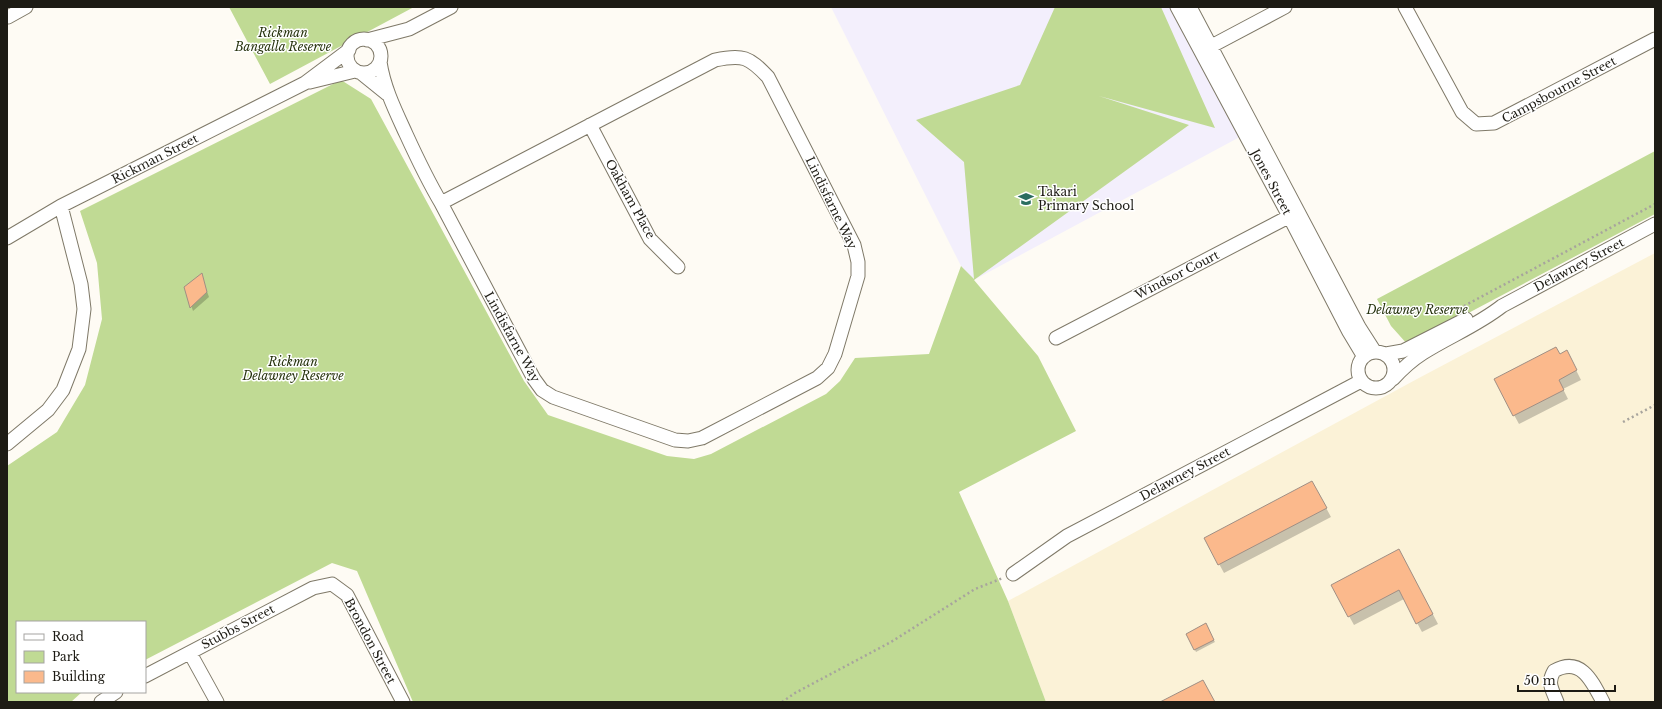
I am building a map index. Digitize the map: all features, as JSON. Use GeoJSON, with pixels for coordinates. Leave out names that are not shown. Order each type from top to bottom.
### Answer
{"type":"FeatureCollection","features":[{"type":"Feature","properties":{"kind":"street"},"geometry":{"type":"LineString","coordinates":[[8,17],[26,7]]}},
{"type":"Feature","properties":{"kind":"street"},"geometry":{"type":"LineString","coordinates":[[409,29],[356,42],[348,50],[348,62],[351,67],[358,72],[373,71],[391,44],[409,29],[451,7]]}},
{"type":"Feature","properties":{"kind":"street","name":"Jones Street"},"geometry":{"type":"LineString","coordinates":[[1177,7],[1206,49],[1294,214],[1345,325],[1375,355],[1393,363],[1393,379]]}},
{"type":"Feature","properties":{"kind":"street","name":"Jones Street"},"geometry":{"type":"LineString","coordinates":[[1190,7],[1206,49]]}},
{"type":"Feature","properties":{"kind":"street"},"geometry":{"type":"LineString","coordinates":[[1206,49],[1285,7]]}},
{"type":"Feature","properties":{"kind":"street","name":"Campsbourne Street"},"geometry":{"type":"LineString","coordinates":[[1406,7],[1462,112],[1476,124],[1494,124],[1655,39]]}},
{"type":"Feature","properties":{"kind":"street"},"geometry":{"type":"LineString","coordinates":[[367,40],[377,46],[381,59]]}},
{"type":"Feature","properties":{"kind":"street","name":"Rickman Street"},"geometry":{"type":"LineString","coordinates":[[7,238],[61,206],[305,84],[348,50]]}},
{"type":"Feature","properties":{"kind":"street","name":"Lindisfarne Way"},"geometry":{"type":"LineString","coordinates":[[381,59],[382,77],[387,94],[429,183],[534,379],[542,390],[553,397],[675,440],[688,442],[702,438],[810,382],[828,368],[835,354],[858,276],[858,262],[854,245],[768,77],[753,62],[733,56],[715,60],[441,203]]}},
{"type":"Feature","properties":{"kind":"street","name":"Lindisfarne Way"},"geometry":{"type":"LineString","coordinates":[[358,72],[387,94]]}},
{"type":"Feature","properties":{"kind":"street","name":"Rickman Street"},"geometry":{"type":"LineString","coordinates":[[305,84],[358,72]]}},
{"type":"Feature","properties":{"kind":"street","name":"Oakham Place"},"geometry":{"type":"LineString","coordinates":[[590,126],[650,239],[678,267]]}},
{"type":"Feature","properties":{"kind":"street"},"geometry":{"type":"LineString","coordinates":[[7,444],[48,410],[63,390],[79,349],[84,309],[81,284],[61,206]]}},
{"type":"Feature","properties":{"kind":"street","name":"Windsor Court"},"geometry":{"type":"LineString","coordinates":[[1056,338],[1294,214]]}},
{"type":"Feature","properties":{"kind":"street","name":"Delawney Street"},"geometry":{"type":"LineString","coordinates":[[1393,379],[1407,364],[1423,353],[1487,318],[1502,306],[1655,224]]}},
{"type":"Feature","properties":{"kind":"street","name":"Delawney Street"},"geometry":{"type":"LineString","coordinates":[[1375,355],[1403,352],[1484,309],[1502,306]]}},
{"type":"Feature","properties":{"kind":"street"},"geometry":{"type":"LineString","coordinates":[[1375,355],[1359,366],[1358,371],[1362,380],[1370,387],[1376,388],[1388,384],[1393,379]]}},
{"type":"Feature","properties":{"kind":"street","name":"Delawney Street"},"geometry":{"type":"LineString","coordinates":[[1012,574],[1067,536],[1362,380]]}},
{"type":"Feature","properties":{"kind":"street","name":"Stubbs Street"},"geometry":{"type":"LineString","coordinates":[[146,675],[312,588],[332,584]]}},
{"type":"Feature","properties":{"kind":"street","name":"Brondon Street"},"geometry":{"type":"LineString","coordinates":[[332,584],[347,595],[403,702]]}},
{"type":"Feature","properties":{"kind":"street"},"geometry":{"type":"LineString","coordinates":[[190,652],[217,702]]}},
{"type":"Feature","properties":{"kind":"street"},"geometry":{"type":"LineString","coordinates":[[1557,702],[1551,688],[1550,679],[1554,671],[1568,665],[1578,667],[1586,675],[1594,685],[1603,702]]}},
{"type":"Feature","properties":{"kind":"street"},"geometry":{"type":"LineString","coordinates":[[101,702],[114,693]]}},
{"type":"Feature","properties":{"kind":"path"},"geometry":{"type":"LineString","coordinates":[[1460,308],[1655,204]]}},
{"type":"Feature","properties":{"kind":"path"},"geometry":{"type":"LineString","coordinates":[[1623,422],[1655,405]]}},
{"type":"Feature","properties":{"kind":"path"},"geometry":{"type":"LineString","coordinates":[[782,702],[795,693],[892,642],[976,589],[1012,574]]}},
{"type":"Feature","properties":{"kind":"shaded area","name":"Takari Primary School"},"geometry":{"type":"Polygon","coordinates":[[[831,7],[1169,7],[1249,132],[974,280],[961,266],[831,7]]]}},
{"type":"Feature","properties":{"kind":"shaded area"},"geometry":{"type":"Polygon","coordinates":[[[1655,253],[1655,702],[1046,702],[1008,601],[1417,379],[1655,253]]]}},
{"type":"Feature","properties":{"kind":"green space","name":"Rickman Bangalla Reserve"},"geometry":{"type":"Polygon","coordinates":[[[229,7],[414,7],[270,84],[229,7]]]}},
{"type":"Feature","properties":{"kind":"green space","name":"Rickman Delawney Reserve"},"geometry":{"type":"Polygon","coordinates":[[[1055,7],[1161,7],[1215,128],[1099,96],[1189,125],[974,280],[1038,356],[1076,431],[959,492],[1008,601],[1046,702],[413,702],[357,571],[332,563],[146,659],[146,621],[16,621],[16,693],[81,693],[71,702],[7,702],[7,466],[57,432],[85,385],[102,319],[97,263],[80,211],[341,80],[371,99],[524,381],[548,415],[667,456],[694,459],[711,454],[826,394],[840,381],[855,358],[929,354],[961,266],[974,279],[964,162],[916,120],[1020,85],[1055,7]]]}},
{"type":"Feature","properties":{"kind":"green space","name":"Delawney Reserve"},"geometry":{"type":"Polygon","coordinates":[[[1655,151],[1655,214],[1408,345],[1391,326],[1377,299],[1655,151]]]}},
{"type":"Feature","properties":{"kind":"building"},"geometry":{"type":"Polygon","coordinates":[[[202,273],[207,292],[190,308],[184,287],[202,273]]]}},
{"type":"Feature","properties":{"kind":"building"},"geometry":{"type":"Polygon","coordinates":[[[1556,347],[1560,354],[1567,350],[1577,370],[1559,380],[1564,390],[1513,416],[1494,379],[1556,347]]]}},
{"type":"Feature","properties":{"kind":"building"},"geometry":{"type":"Polygon","coordinates":[[[1312,481],[1327,508],[1218,565],[1204,538],[1312,481]]]}},
{"type":"Feature","properties":{"kind":"building"},"geometry":{"type":"Polygon","coordinates":[[[1399,549],[1433,614],[1416,624],[1399,590],[1348,617],[1331,585],[1399,549]]]}},
{"type":"Feature","properties":{"kind":"building"},"geometry":{"type":"Polygon","coordinates":[[[1206,623],[1214,640],[1194,650],[1186,634],[1206,623]]]}},
{"type":"Feature","properties":{"kind":"building"},"geometry":{"type":"Polygon","coordinates":[[[1203,680],[1215,702],[1160,702],[1203,680]]]}},
{"type":"Feature","properties":{"kind":"place","name":"Takari Primary School"},"geometry":{"type":"Point","coordinates":[1026,199]}}]}
